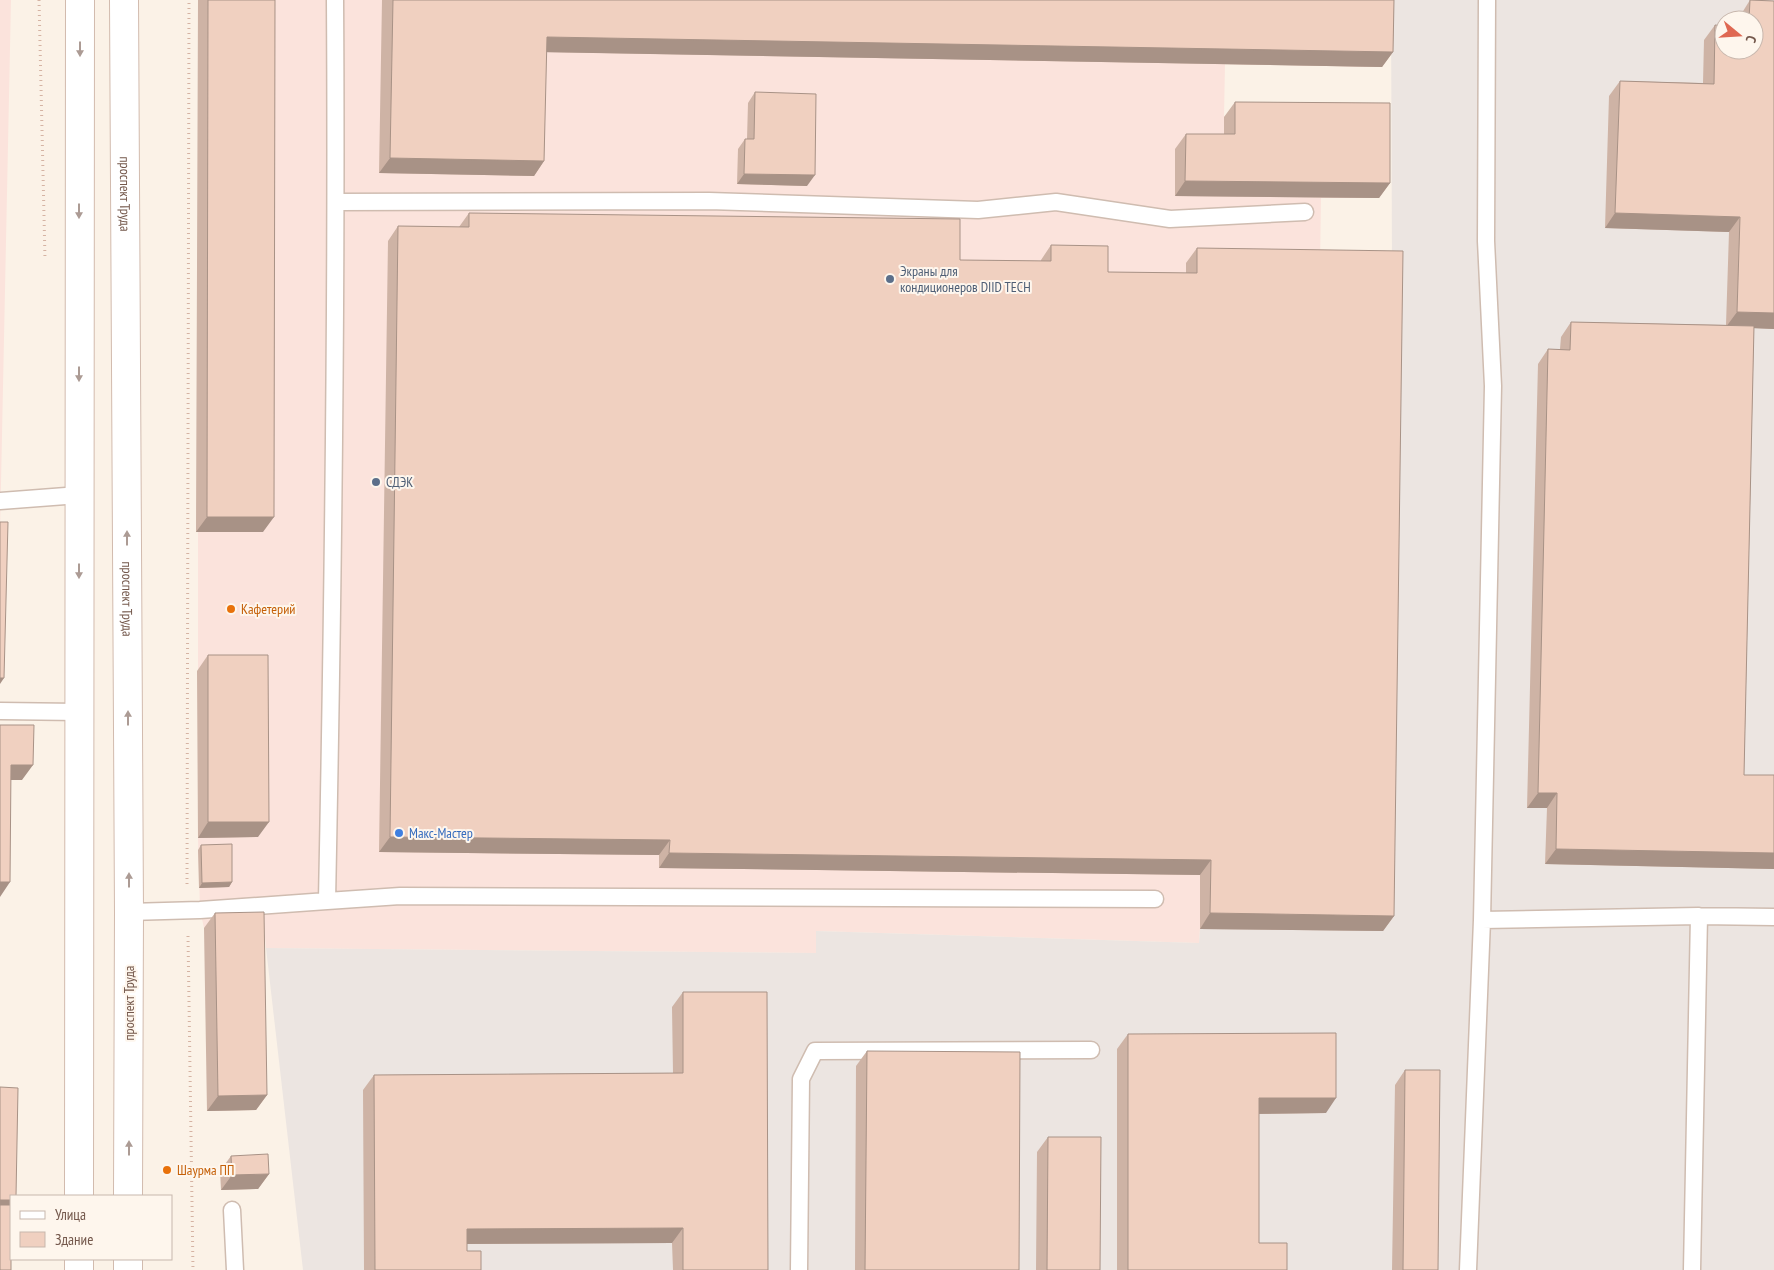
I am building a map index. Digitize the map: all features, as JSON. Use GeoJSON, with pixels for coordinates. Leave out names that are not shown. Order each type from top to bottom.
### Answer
{"type":"FeatureCollection","features":[{"type":"Feature","properties":{"kind":"main road"},"geometry":{"type":"LineString","coordinates":[[79,1195],[80,0]]}},
{"type":"Feature","properties":{"kind":"main road","name":"проспект Труда"},"geometry":{"type":"LineString","coordinates":[[124,0],[129,912],[128,1195]]}},
{"type":"Feature","properties":{"kind":"lane"},"geometry":{"type":"LineString","coordinates":[[327,901],[334,548],[335,0]]}},
{"type":"Feature","properties":{"kind":"lane"},"geometry":{"type":"LineString","coordinates":[[1468,1270],[1482,920],[1493,386],[1486,241],[1487,0]]}},
{"type":"Feature","properties":{"kind":"lane"},"geometry":{"type":"LineString","coordinates":[[336,202],[709,201],[978,210],[1056,202],[1170,219],[1304,212]]}},
{"type":"Feature","properties":{"kind":"lane"},"geometry":{"type":"LineString","coordinates":[[0,501],[79,495]]}},
{"type":"Feature","properties":{"kind":"lane"},"geometry":{"type":"LineString","coordinates":[[0,711],[79,712]]}},
{"type":"Feature","properties":{"kind":"lane"},"geometry":{"type":"LineString","coordinates":[[129,912],[400,896],[1155,899]]}},
{"type":"Feature","properties":{"kind":"lane"},"geometry":{"type":"LineString","coordinates":[[1482,920],[1698,916],[1774,917]]}},
{"type":"Feature","properties":{"kind":"lane"},"geometry":{"type":"LineString","coordinates":[[1692,1270],[1698,916]]}},
{"type":"Feature","properties":{"kind":"lane"},"geometry":{"type":"LineString","coordinates":[[799,1270],[801,1079],[815,1051],[1091,1050]]}},
{"type":"Feature","properties":{"kind":"lane"},"geometry":{"type":"LineString","coordinates":[[232,1210],[235,1270]]}},
{"type":"Feature","properties":{"kind":"path"},"geometry":{"type":"LineString","coordinates":[[190,0],[187,910],[193,1270]]}},
{"type":"Feature","properties":{"kind":"shaded area"},"geometry":{"type":"Polygon","coordinates":[[[0,0],[11,0],[0,532],[0,0]]]}},
{"type":"Feature","properties":{"kind":"shaded area"},"geometry":{"type":"Polygon","coordinates":[[[198,0],[1383,0],[1382,67],[1225,64],[1224,116],[1379,198],[1321,198],[1320,266],[1383,931],[1200,929],[1199,943],[816,931],[817,953],[266,948],[264,927],[204,928],[200,910],[198,838],[198,0]]]}},
{"type":"Feature","properties":{"kind":"shaded area"},"geometry":{"type":"Polygon","coordinates":[[[1391,0],[1774,0],[1774,1270],[303,1270],[266,948],[816,953],[816,931],[1199,943],[1200,929],[1392,266],[1391,0]]]}},
{"type":"Feature","properties":{"kind":"building"},"geometry":{"type":"Polygon","coordinates":[[[208,0],[275,0],[274,517],[207,517],[208,0]]]}},
{"type":"Feature","properties":{"kind":"building"},"geometry":{"type":"Polygon","coordinates":[[[393,0],[1394,0],[1393,52],[547,37],[544,161],[390,158],[393,0]]]}},
{"type":"Feature","properties":{"kind":"building"},"geometry":{"type":"Polygon","coordinates":[[[1750,0],[1774,1],[1774,313],[1737,312],[1740,217],[1615,213],[1620,81],[1714,84],[1714,60],[1764,60],[1764,10],[1750,10],[1750,0]]]}},
{"type":"Feature","properties":{"kind":"building"},"geometry":{"type":"Polygon","coordinates":[[[755,92],[816,94],[815,175],[744,174],[745,139],[754,139],[755,92]]]}},
{"type":"Feature","properties":{"kind":"building"},"geometry":{"type":"Polygon","coordinates":[[[1235,102],[1390,103],[1390,183],[1185,181],[1186,134],[1235,134],[1235,102]]]}},
{"type":"Feature","properties":{"kind":"building"},"geometry":{"type":"Polygon","coordinates":[[[469,213],[960,219],[960,260],[1051,261],[1051,245],[1108,246],[1108,272],[1197,273],[1197,248],[1403,251],[1394,916],[1210,913],[1211,860],[669,853],[670,840],[390,837],[398,226],[469,227],[469,213]]]}},
{"type":"Feature","properties":{"kind":"building"},"geometry":{"type":"Polygon","coordinates":[[[1571,322],[1754,326],[1744,775],[1774,775],[1774,853],[1556,849],[1557,793],[1538,793],[1548,349],[1570,350],[1571,322]]]}},
{"type":"Feature","properties":{"kind":"building"},"geometry":{"type":"Polygon","coordinates":[[[0,522],[8,522],[4,678],[0,678],[0,522]]]}},
{"type":"Feature","properties":{"kind":"building"},"geometry":{"type":"Polygon","coordinates":[[[208,655],[268,655],[269,822],[208,822],[208,655]]]}},
{"type":"Feature","properties":{"kind":"building"},"geometry":{"type":"Polygon","coordinates":[[[0,725],[34,725],[33,765],[11,765],[10,882],[0,882],[0,725]]]}},
{"type":"Feature","properties":{"kind":"building"},"geometry":{"type":"Polygon","coordinates":[[[232,844],[232,882],[202,883],[201,845],[232,844]]]}},
{"type":"Feature","properties":{"kind":"building"},"geometry":{"type":"Polygon","coordinates":[[[264,912],[267,1095],[218,1096],[215,913],[264,912]]]}},
{"type":"Feature","properties":{"kind":"building"},"geometry":{"type":"Polygon","coordinates":[[[683,992],[767,992],[768,1270],[683,1270],[683,1228],[467,1229],[467,1251],[481,1251],[481,1270],[375,1270],[374,1075],[683,1073],[683,992]]]}},
{"type":"Feature","properties":{"kind":"building"},"geometry":{"type":"Polygon","coordinates":[[[1336,1033],[1336,1098],[1259,1098],[1259,1243],[1287,1243],[1287,1270],[1128,1270],[1128,1034],[1336,1033]]]}},
{"type":"Feature","properties":{"kind":"building"},"geometry":{"type":"Polygon","coordinates":[[[867,1051],[1020,1052],[1019,1270],[865,1270],[867,1051]]]}},
{"type":"Feature","properties":{"kind":"building"},"geometry":{"type":"Polygon","coordinates":[[[1405,1070],[1440,1070],[1438,1270],[1403,1270],[1405,1070]]]}},
{"type":"Feature","properties":{"kind":"building"},"geometry":{"type":"Polygon","coordinates":[[[0,1087],[18,1088],[16,1195],[10,1195],[10,1200],[0,1200],[0,1087]]]}},
{"type":"Feature","properties":{"kind":"building"},"geometry":{"type":"Polygon","coordinates":[[[1048,1137],[1101,1137],[1100,1270],[1047,1270],[1048,1137]]]}},
{"type":"Feature","properties":{"kind":"building"},"geometry":{"type":"Polygon","coordinates":[[[268,1154],[269,1174],[232,1175],[231,1156],[268,1154]]]}},
{"type":"Feature","properties":{"kind":"building"},"geometry":{"type":"Polygon","coordinates":[[[0,1205],[10,1205],[11,1270],[0,1270],[0,1205]]]}},
{"type":"Feature","properties":{"kind":"place","name":"Экраны для кондиционеров DIID TECH"},"geometry":{"type":"Point","coordinates":[890,279]}},
{"type":"Feature","properties":{"kind":"place","name":"СДЭК"},"geometry":{"type":"Point","coordinates":[376,482]}},
{"type":"Feature","properties":{"kind":"place","name":"Кафетерий"},"geometry":{"type":"Point","coordinates":[231,609]}},
{"type":"Feature","properties":{"kind":"place","name":"Макс-Мастер"},"geometry":{"type":"Point","coordinates":[399,833]}},
{"type":"Feature","properties":{"kind":"place","name":"Шаурма ПП"},"geometry":{"type":"Point","coordinates":[167,1170]}}]}
